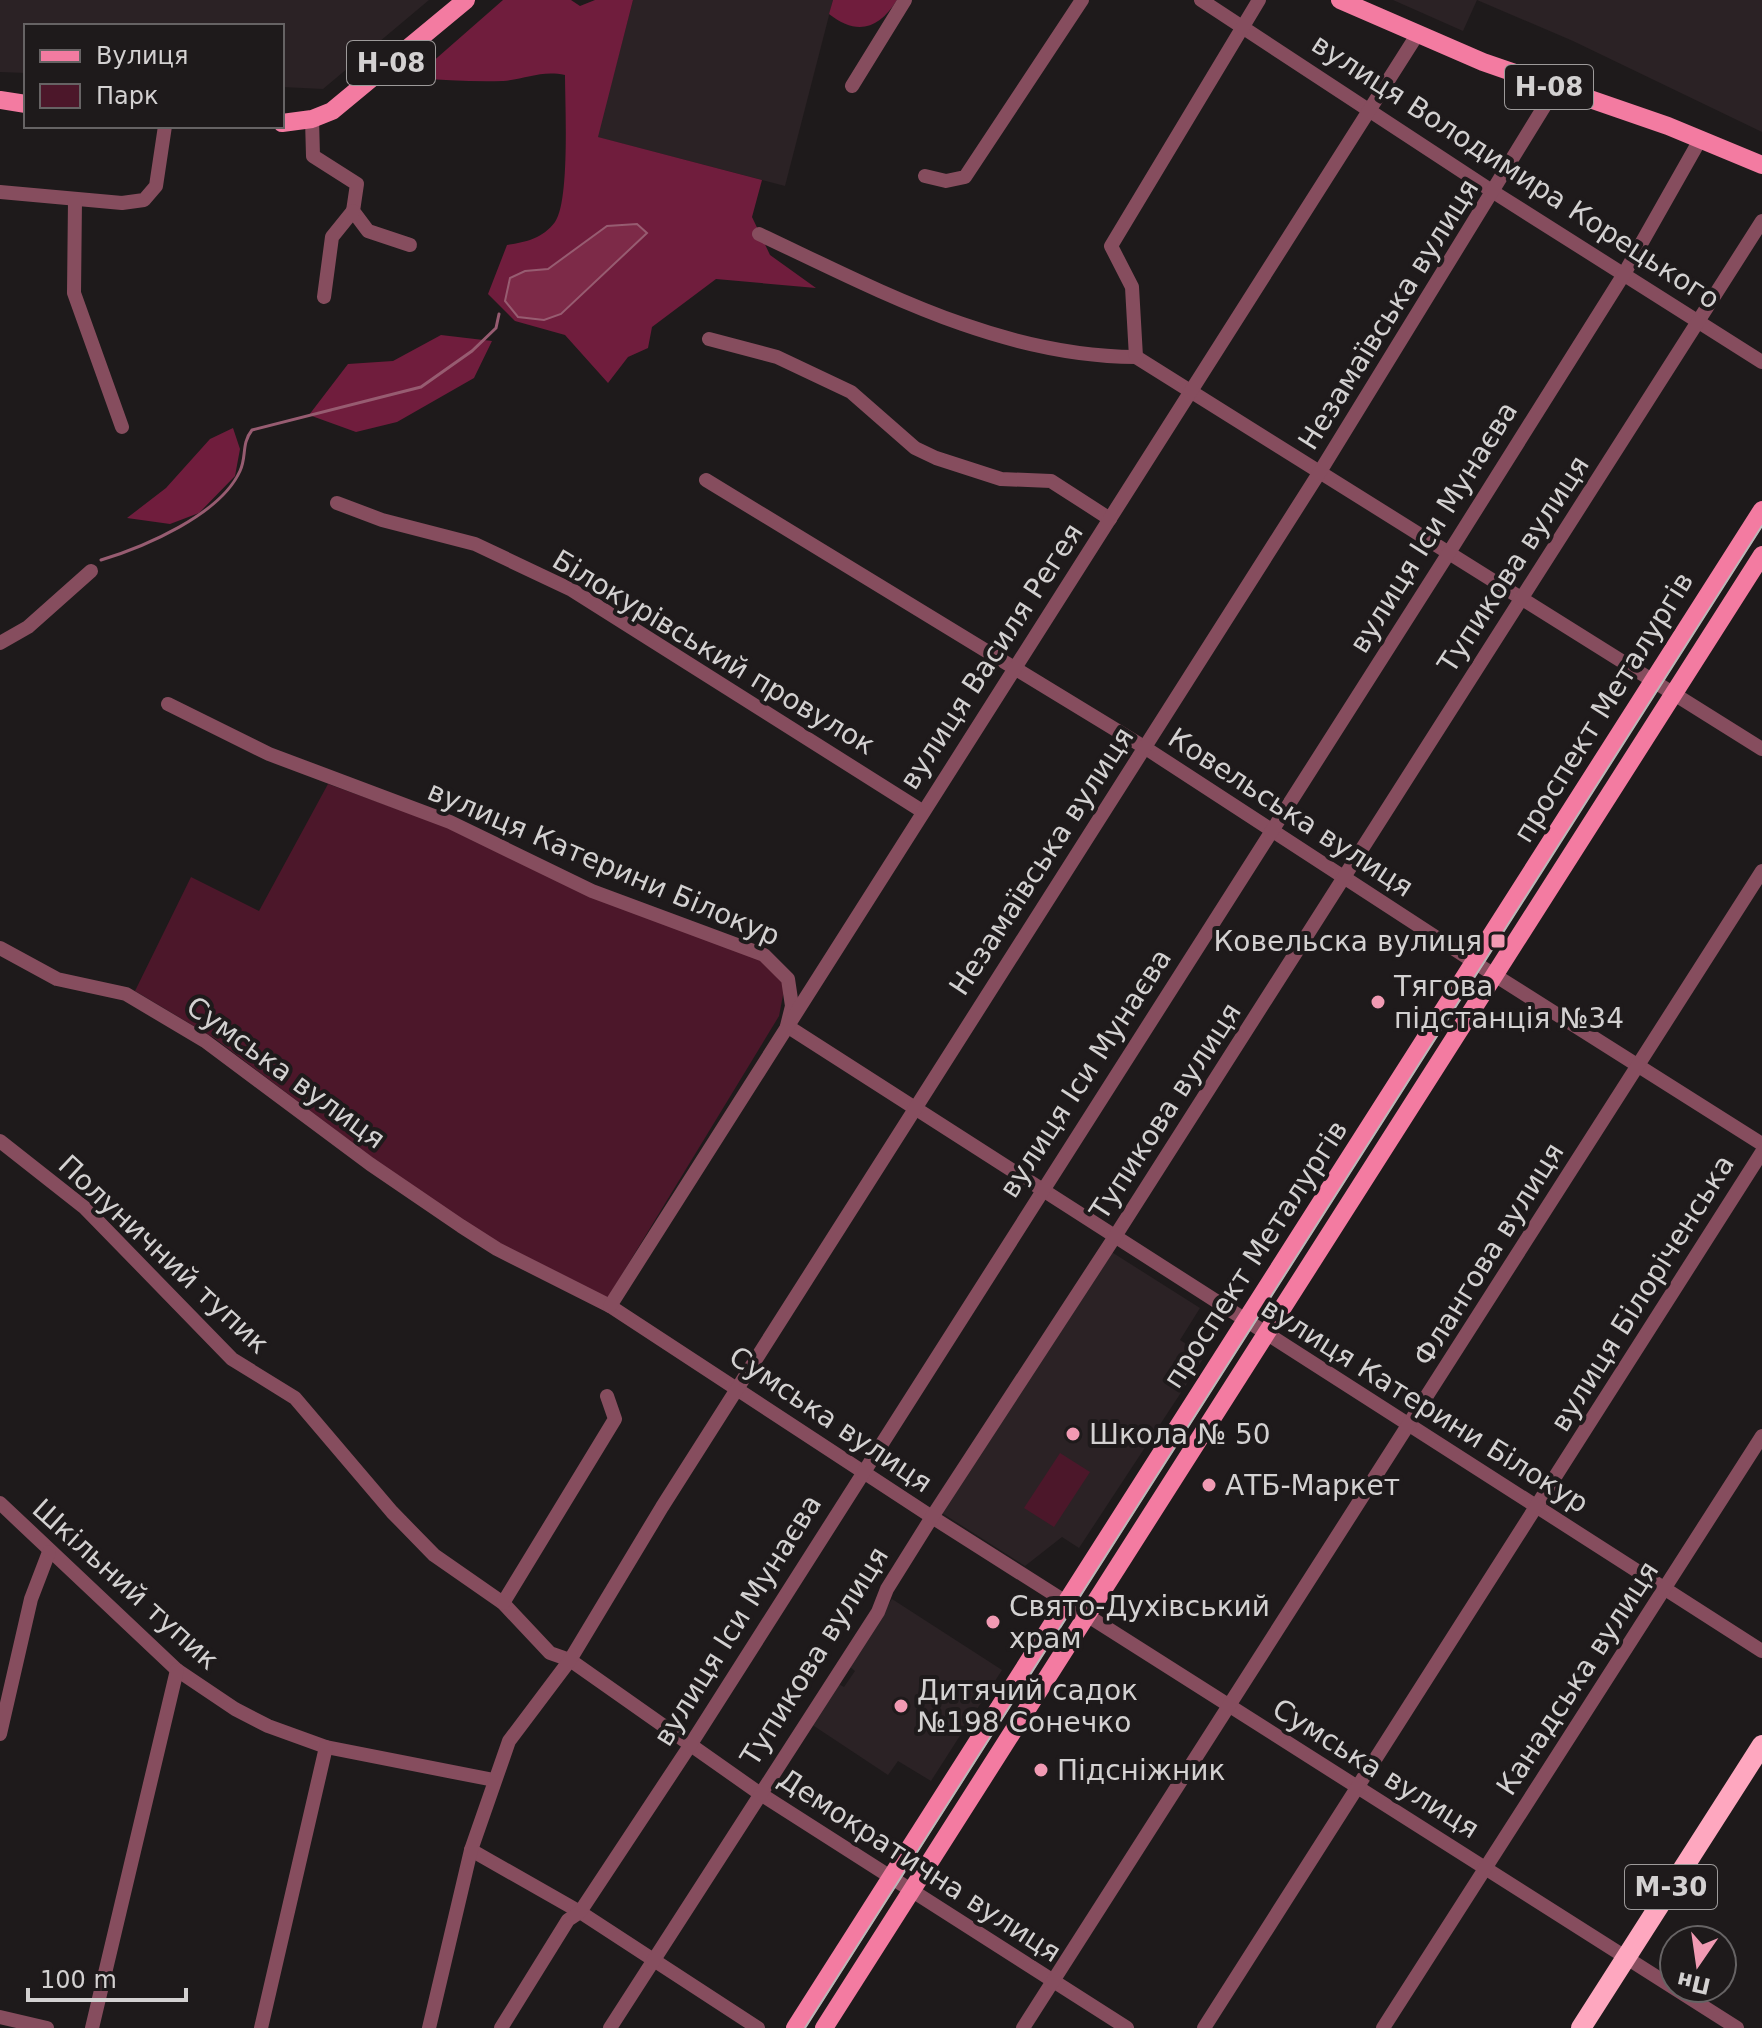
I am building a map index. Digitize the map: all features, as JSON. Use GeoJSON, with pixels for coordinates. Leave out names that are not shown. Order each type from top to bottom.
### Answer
{"type":"FeatureCollection","features":[{"type":"Feature","properties":{"kind":"highway","name":"М-30"},"geometry":{"type":"LineString","coordinates":[[1581,2028],[1762,1745]]}},
{"type":"Feature","properties":{"kind":"main road","name":"Н-08"},"geometry":{"type":"LineString","coordinates":[[284,123],[312,119],[349,99],[466,0]]}},
{"type":"Feature","properties":{"kind":"main road","name":"Н-08"},"geometry":{"type":"LineString","coordinates":[[1340,0],[1417,35],[1555,89],[1701,138],[1762,165]]}},
{"type":"Feature","properties":{"kind":"main road"},"geometry":{"type":"LineString","coordinates":[[0,100],[24,104]]}},
{"type":"Feature","properties":{"kind":"main road","name":"проспект Металургів"},"geometry":{"type":"LineString","coordinates":[[795,2028],[1762,510]]}},
{"type":"Feature","properties":{"kind":"main road","name":"проспект Металургів"},"geometry":{"type":"LineString","coordinates":[[824,2028],[1762,555]]}},
{"type":"Feature","properties":{"kind":"street"},"geometry":{"type":"LineString","coordinates":[[852,86],[905,0]]}},
{"type":"Feature","properties":{"kind":"street"},"geometry":{"type":"LineString","coordinates":[[925,176],[946,181],[965,177],[1082,0]]}},
{"type":"Feature","properties":{"kind":"street","name":"вулиця Володимира Корецького"},"geometry":{"type":"LineString","coordinates":[[1201,0],[1244,25],[1495,193],[1762,362]]}},
{"type":"Feature","properties":{"kind":"street"},"geometry":{"type":"LineString","coordinates":[[1136,357],[1132,287],[1111,246],[1259,0]]}},
{"type":"Feature","properties":{"kind":"street","name":"вулиця Василя Регея"},"geometry":{"type":"LineString","coordinates":[[610,1306],[1417,35]]}},
{"type":"Feature","properties":{"kind":"street","name":"Незамаївська вулиця"},"geometry":{"type":"LineString","coordinates":[[429,2028],[471,1850],[509,1741],[570,1660],[738,1387],[1495,193],[1555,89]]}},
{"type":"Feature","properties":{"kind":"street"},"geometry":{"type":"LineString","coordinates":[[312,119],[313,156],[357,184],[353,211],[332,237],[324,297]]}},
{"type":"Feature","properties":{"kind":"street"},"geometry":{"type":"LineString","coordinates":[[0,192],[134,203],[150,196],[159,174],[165,128]]}},
{"type":"Feature","properties":{"kind":"street","name":"вулиця Іси Мунаєва"},"geometry":{"type":"LineString","coordinates":[[501,2028],[568,1920],[580,1912],[689,1747],[1450,551],[1624,274],[1701,138]]}},
{"type":"Feature","properties":{"kind":"street"},"geometry":{"type":"LineString","coordinates":[[75,200],[74,293],[122,427]]}},
{"type":"Feature","properties":{"kind":"street"},"geometry":{"type":"LineString","coordinates":[[353,211],[368,231],[410,245]]}},
{"type":"Feature","properties":{"kind":"street","name":"Тупикова вулиця"},"geometry":{"type":"LineString","coordinates":[[610,2028],[878,1612],[887,1589],[932,1517],[1114,1238],[1762,221]]}},
{"type":"Feature","properties":{"kind":"street"},"geometry":{"type":"LineString","coordinates":[[759,234],[913,306],[963,324],[1060,353],[1136,357],[1321,470],[1762,749]]}},
{"type":"Feature","properties":{"kind":"street"},"geometry":{"type":"LineString","coordinates":[[709,339],[777,357],[851,392],[915,448],[936,458],[1001,479],[1051,481],[1110,519]]}},
{"type":"Feature","properties":{"kind":"street","name":"Ковельська вулиця"},"geometry":{"type":"LineString","coordinates":[[706,480],[1144,747],[1494,975],[1762,1144]]}},
{"type":"Feature","properties":{"kind":"street","name":"Білокурівський провулок"},"geometry":{"type":"LineString","coordinates":[[337,503],[382,520],[475,544],[572,590],[922,811]]}},
{"type":"Feature","properties":{"kind":"street"},"geometry":{"type":"LineString","coordinates":[[0,643],[28,627],[91,571]]}},
{"type":"Feature","properties":{"kind":"street","name":"вулиця Катерини Білокур"},"geometry":{"type":"LineString","coordinates":[[168,704],[269,754],[450,822],[592,891],[764,955],[788,979],[792,1006],[787,1026],[1762,1651]]}},
{"type":"Feature","properties":{"kind":"street","name":"Флангова вулиця"},"geometry":{"type":"LineString","coordinates":[[1023,2028],[1411,1425],[1762,871]]}},
{"type":"Feature","properties":{"kind":"street","name":"Сумська вулиця"},"geometry":{"type":"LineString","coordinates":[[0,948],[57,979],[126,994],[205,1041],[370,1164],[461,1226],[497,1249],[610,1306],[738,1387],[932,1517],[1737,2028]]}},
{"type":"Feature","properties":{"kind":"street","name":"Полуничний тупик"},"geometry":{"type":"LineString","coordinates":[[0,1141],[85,1208],[232,1359],[295,1398],[392,1512],[434,1555],[503,1603],[550,1653],[570,1660]]}},
{"type":"Feature","properties":{"kind":"street","name":"вулиця Білоріченська"},"geometry":{"type":"LineString","coordinates":[[1204,2028],[1762,1152]]}},
{"type":"Feature","properties":{"kind":"street"},"geometry":{"type":"LineString","coordinates":[[503,1603],[615,1419],[607,1396]]}},
{"type":"Feature","properties":{"kind":"street","name":"Канадська вулиця"},"geometry":{"type":"LineString","coordinates":[[1383,2028],[1762,1436]]}},
{"type":"Feature","properties":{"kind":"street","name":"Шкільний тупик"},"geometry":{"type":"LineString","coordinates":[[0,1503],[49,1552],[198,1687],[268,1726],[326,1747],[494,1780]]}},
{"type":"Feature","properties":{"kind":"street"},"geometry":{"type":"LineString","coordinates":[[0,1734],[31,1599],[49,1552]]}},
{"type":"Feature","properties":{"kind":"street","name":"Демократична вулиця"},"geometry":{"type":"LineString","coordinates":[[570,1660],[689,1747],[1127,2028]]}},
{"type":"Feature","properties":{"kind":"street"},"geometry":{"type":"LineString","coordinates":[[92,2028],[177,1670]]}},
{"type":"Feature","properties":{"kind":"street"},"geometry":{"type":"LineString","coordinates":[[261,2028],[326,1747]]}},
{"type":"Feature","properties":{"kind":"street"},"geometry":{"type":"LineString","coordinates":[[471,1850],[580,1912],[651,1962],[758,2028]]}},
{"type":"Feature","properties":{"kind":"street"},"geometry":{"type":"LineString","coordinates":[[0,2017],[47,2028]]}},
{"type":"Feature","properties":{"kind":"shaded area"},"geometry":{"type":"Polygon","coordinates":[[[0,0],[429,0],[323,89],[284,87],[284,24],[24,24],[24,73],[0,72],[0,0]]]}},
{"type":"Feature","properties":{"kind":"shaded area"},"geometry":{"type":"Polygon","coordinates":[[[503,0],[571,0],[580,6],[595,0],[633,0],[598,137],[762,180],[752,217],[770,255],[816,288],[716,279],[652,327],[648,348],[628,357],[608,383],[565,335],[515,321],[488,294],[507,245],[539,236],[550,228],[560,211],[566,152],[565,75],[541,74],[492,81],[414,78],[503,0]]]}},
{"type":"Feature","properties":{"kind":"shaded area"},"geometry":{"type":"Polygon","coordinates":[[[633,0],[833,0],[785,186],[597,137],[633,0]]]}},
{"type":"Feature","properties":{"kind":"shaded area"},"geometry":{"type":"Polygon","coordinates":[[[833,0],[897,0],[883,18],[858,27],[829,14],[833,0]]]}},
{"type":"Feature","properties":{"kind":"shaded area"},"geometry":{"type":"Polygon","coordinates":[[[1393,0],[1477,0],[1463,31],[1393,0]]]}},
{"type":"Feature","properties":{"kind":"shaded area"},"geometry":{"type":"Polygon","coordinates":[[[1477,0],[1762,0],[1762,132],[1573,41],[1477,0]]]}},
{"type":"Feature","properties":{"kind":"shaded area"},"geometry":{"type":"Polygon","coordinates":[[[637,224],[647,233],[561,314],[544,320],[518,317],[505,301],[510,278],[525,271],[548,269],[607,226],[637,224]]]}},
{"type":"Feature","properties":{"kind":"shaded area"},"geometry":{"type":"Polygon","coordinates":[[[441,335],[492,341],[474,378],[397,422],[356,432],[309,415],[348,364],[393,361],[441,335]]]}},
{"type":"Feature","properties":{"kind":"shaded area"},"geometry":{"type":"Polygon","coordinates":[[[233,428],[240,449],[235,476],[199,513],[170,524],[127,518],[166,488],[210,439],[233,428]]]}},
{"type":"Feature","properties":{"kind":"shaded area","name":"Школа № 50"},"geometry":{"type":"Polygon","coordinates":[[[1110,1251],[1200,1308],[1180,1340],[1205,1356],[1079,1548],[1062,1537],[1025,1566],[942,1513],[1110,1251]]]}},
{"type":"Feature","properties":{"kind":"shaded area","name":"Дитячий садок №198 Сонечко"},"geometry":{"type":"Polygon","coordinates":[[[892,1599],[1002,1670],[931,1781],[898,1761],[888,1775],[811,1724],[837,1683],[844,1687],[855,1671],[849,1666],[892,1599]]]}},
{"type":"Feature","properties":{"kind":"green space"},"geometry":{"type":"Polygon","coordinates":[[[328,784],[461,832],[769,962],[785,985],[779,1016],[607,1299],[499,1246],[382,1165],[214,1038],[135,991],[191,877],[259,911],[328,784]]]}},
{"type":"Feature","properties":{"kind":"green space"},"geometry":{"type":"Polygon","coordinates":[[[1060,1453],[1090,1472],[1054,1527],[1024,1508],[1060,1453]]]}},
{"type":"Feature","properties":{"kind":"waterway"},"geometry":{"type":"LineString","coordinates":[[101,560],[159,538],[216,502],[240,471],[246,440],[252,430],[421,387],[472,351],[496,328],[499,314]]}},
{"type":"Feature","properties":{"kind":"tram line"},"geometry":{"type":"LineString","coordinates":[[805,2028],[1762,526]]}},
{"type":"Feature","properties":{"kind":"place","name":"Ковельска вулиця"},"geometry":{"type":"Point","coordinates":[1498,941]}},
{"type":"Feature","properties":{"kind":"place","name":"Тягова пiдстанцiя №34"},"geometry":{"type":"Point","coordinates":[1378,1002]}},
{"type":"Feature","properties":{"kind":"place","name":"Школа № 50"},"geometry":{"type":"Point","coordinates":[1073,1434]}},
{"type":"Feature","properties":{"kind":"place","name":"АТБ-Маркет"},"geometry":{"type":"Point","coordinates":[1209,1485]}},
{"type":"Feature","properties":{"kind":"place","name":"Свято-Духівський храм"},"geometry":{"type":"Point","coordinates":[993,1622]}},
{"type":"Feature","properties":{"kind":"place","name":"Дитячий садок №198 Сонечко"},"geometry":{"type":"Point","coordinates":[901,1706]}},
{"type":"Feature","properties":{"kind":"place","name":"Підсніжник"},"geometry":{"type":"Point","coordinates":[1041,1770]}}]}
